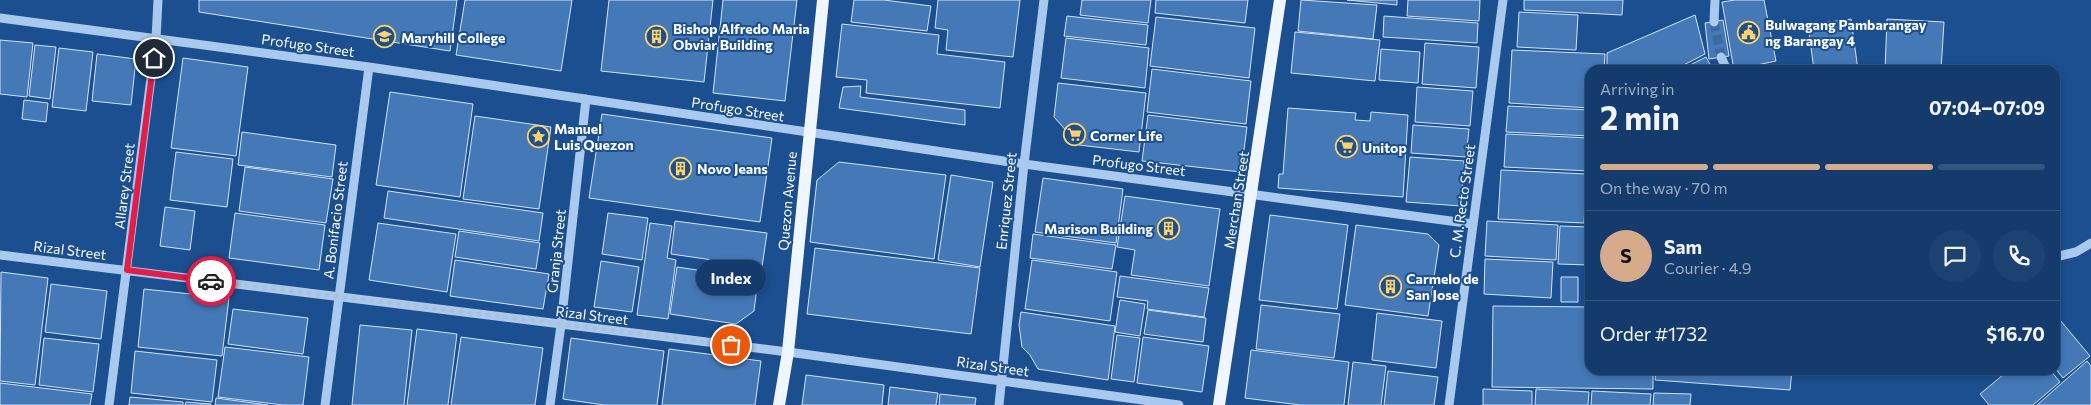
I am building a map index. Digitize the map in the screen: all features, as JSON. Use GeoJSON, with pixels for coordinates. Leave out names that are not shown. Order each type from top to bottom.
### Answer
{"type":"FeatureCollection","features":[{"type":"Feature","properties":{"kind":"main road","name":"Quezon Avenue"},"geometry":{"type":"LineString","coordinates":[[780,405],[788,352],[808,134],[823,0]]}},
{"type":"Feature","properties":{"kind":"main road","name":"Merchan Street"},"geometry":{"type":"LineString","coordinates":[[1219,405],[1280,0]]}},
{"type":"Feature","properties":{"kind":"street","name":"Allarey Street"},"geometry":{"type":"LineString","coordinates":[[109,405],[156,38],[158,0]]}},
{"type":"Feature","properties":{"kind":"street","name":"Enriquez Street"},"geometry":{"type":"LineString","coordinates":[[999,405],[1024,164],[1044,0]]}},
{"type":"Feature","properties":{"kind":"street","name":"C. M. Recto Street"},"geometry":{"type":"LineString","coordinates":[[1449,405],[1503,0]]}},
{"type":"Feature","properties":{"kind":"street"},"geometry":{"type":"LineString","coordinates":[[1714,22],[1715,0]]}},
{"type":"Feature","properties":{"kind":"street","name":"Profugo Street"},"geometry":{"type":"LineString","coordinates":[[0,18],[369,67],[808,134],[1472,224]]}},
{"type":"Feature","properties":{"kind":"street"},"geometry":{"type":"LineString","coordinates":[[1721,57],[1725,65]]}},
{"type":"Feature","properties":{"kind":"street","name":"A. Bonifacio Street"},"geometry":{"type":"LineString","coordinates":[[325,405],[369,67]]}},
{"type":"Feature","properties":{"kind":"street","name":"Granja Street"},"geometry":{"type":"LineString","coordinates":[[550,405],[561,325],[586,99]]}},
{"type":"Feature","properties":{"kind":"street"},"geometry":{"type":"LineString","coordinates":[[2060,256],[2076,252],[2091,243]]}},
{"type":"Feature","properties":{"kind":"street","name":"Rizal Street"},"geometry":{"type":"LineString","coordinates":[[0,255],[788,352],[1179,405]]}},
{"type":"Feature","properties":{"kind":"building","name":"Maryhill College"},"geometry":{"type":"Polygon","coordinates":[[[199,0],[457,0],[450,51],[199,12],[199,0]]]}},
{"type":"Feature","properties":{"kind":"building"},"geometry":{"type":"Polygon","coordinates":[[[465,0],[572,0],[561,71],[456,55],[465,0]]]}},
{"type":"Feature","properties":{"kind":"building","name":"Bishop Alfredo Maria Obviar Building"},"geometry":{"type":"Polygon","coordinates":[[[609,0],[713,0],[704,82],[601,71],[609,0]]]}},
{"type":"Feature","properties":{"kind":"building"},"geometry":{"type":"Polygon","coordinates":[[[723,0],[797,0],[785,101],[713,93],[723,0]]]}},
{"type":"Feature","properties":{"kind":"building"},"geometry":{"type":"Polygon","coordinates":[[[854,0],[884,0],[931,6],[927,31],[851,22],[854,0]]]}},
{"type":"Feature","properties":{"kind":"building"},"geometry":{"type":"Polygon","coordinates":[[[938,0],[1020,0],[1013,57],[946,50],[948,30],[935,28],[938,0]]]}},
{"type":"Feature","properties":{"kind":"building"},"geometry":{"type":"Polygon","coordinates":[[[1082,0],[1151,0],[1148,23],[1080,15],[1082,0]]]}},
{"type":"Feature","properties":{"kind":"building"},"geometry":{"type":"Polygon","coordinates":[[[1156,0],[1248,0],[1245,23],[1155,13],[1156,0]]]}},
{"type":"Feature","properties":{"kind":"building"},"geometry":{"type":"Polygon","coordinates":[[[1301,0],[1377,5],[1373,39],[1298,31],[1301,0]]]}},
{"type":"Feature","properties":{"kind":"building"},"geometry":{"type":"Polygon","coordinates":[[[1347,0],[1397,0],[1397,5],[1347,0]]]}},
{"type":"Feature","properties":{"kind":"building"},"geometry":{"type":"Polygon","coordinates":[[[1408,0],[1480,0],[1479,21],[1407,16],[1408,0]]]}},
{"type":"Feature","properties":{"kind":"building"},"geometry":{"type":"Polygon","coordinates":[[[1524,0],[1623,0],[1622,15],[1524,10],[1524,0]]]}},
{"type":"Feature","properties":{"kind":"building","name":"Bulwagang Pambarangay ng Barangay 4"},"geometry":{"type":"Polygon","coordinates":[[[1764,0],[1776,61],[1757,65],[1733,65],[1722,2],[1764,0]]]}},
{"type":"Feature","properties":{"kind":"building"},"geometry":{"type":"Polygon","coordinates":[[[1519,12],[1578,15],[1576,50],[1517,47],[1519,12]]]}},
{"type":"Feature","properties":{"kind":"building"},"geometry":{"type":"Polygon","coordinates":[[[1695,15],[1705,54],[1684,65],[1607,65],[1607,53],[1695,15]]]}},
{"type":"Feature","properties":{"kind":"building"},"geometry":{"type":"Polygon","coordinates":[[[1067,16],[1148,25],[1146,45],[1064,36],[1067,16]]]}},
{"type":"Feature","properties":{"kind":"building"},"geometry":{"type":"Polygon","coordinates":[[[1384,16],[1478,23],[1477,43],[1383,37],[1384,16]]]}},
{"type":"Feature","properties":{"kind":"building"},"geometry":{"type":"Polygon","coordinates":[[[1156,17],[1255,28],[1249,78],[1150,66],[1156,17]]]}},
{"type":"Feature","properties":{"kind":"building"},"geometry":{"type":"Polygon","coordinates":[[[1851,19],[1857,65],[1813,65],[1808,25],[1851,19]]]}},
{"type":"Feature","properties":{"kind":"building"},"geometry":{"type":"Polygon","coordinates":[[[1887,19],[1944,22],[1941,65],[1885,65],[1887,19]]]}},
{"type":"Feature","properties":{"kind":"building"},"geometry":{"type":"Polygon","coordinates":[[[1723,20],[1729,56],[1709,59],[1705,23],[1723,20]]]}},
{"type":"Feature","properties":{"kind":"building"},"geometry":{"type":"Polygon","coordinates":[[[842,24],[939,35],[937,54],[1005,62],[1000,108],[866,93],[867,80],[836,77],[842,24]]]}},
{"type":"Feature","properties":{"kind":"building"},"geometry":{"type":"Polygon","coordinates":[[[1295,32],[1380,40],[1375,81],[1291,73],[1295,32]]]}},
{"type":"Feature","properties":{"kind":"building"},"geometry":{"type":"Polygon","coordinates":[[[1066,38],[1149,48],[1145,88],[1061,78],[1066,38]]]}},
{"type":"Feature","properties":{"kind":"building"},"geometry":{"type":"Polygon","coordinates":[[[0,40],[33,43],[27,97],[0,94],[0,40]]]}},
{"type":"Feature","properties":{"kind":"building"},"geometry":{"type":"Polygon","coordinates":[[[1425,43],[1479,47],[1476,88],[1422,84],[1425,43]]]}},
{"type":"Feature","properties":{"kind":"building"},"geometry":{"type":"Polygon","coordinates":[[[35,45],[56,47],[50,99],[29,96],[35,45]]]}},
{"type":"Feature","properties":{"kind":"building"},"geometry":{"type":"Polygon","coordinates":[[[59,48],[93,52],[86,111],[52,107],[59,48]]]}},
{"type":"Feature","properties":{"kind":"building"},"geometry":{"type":"Polygon","coordinates":[[[1381,49],[1420,52],[1418,83],[1379,80],[1381,49]]]}},
{"type":"Feature","properties":{"kind":"building"},"geometry":{"type":"Polygon","coordinates":[[[1512,50],[1605,54],[1604,65],[1585,65],[1585,108],[1509,103],[1512,50]]]}},
{"type":"Feature","properties":{"kind":"building"},"geometry":{"type":"Polygon","coordinates":[[[97,54],[136,59],[131,105],[92,101],[97,54]]]}},
{"type":"Feature","properties":{"kind":"building"},"geometry":{"type":"Polygon","coordinates":[[[1706,57],[1710,65],[1690,65],[1706,57]]]}},
{"type":"Feature","properties":{"kind":"building"},"geometry":{"type":"Polygon","coordinates":[[[183,58],[248,67],[236,156],[171,148],[183,58]]]}},
{"type":"Feature","properties":{"kind":"building"},"geometry":{"type":"Polygon","coordinates":[[[1152,69],[1251,81],[1246,124],[1147,112],[1152,69]]]}},
{"type":"Feature","properties":{"kind":"building"},"geometry":{"type":"Polygon","coordinates":[[[1058,83],[1146,93],[1139,152],[1079,145],[1054,117],[1058,83]]]}},
{"type":"Feature","properties":{"kind":"building"},"geometry":{"type":"Polygon","coordinates":[[[861,86],[860,97],[965,110],[965,125],[839,108],[843,87],[861,86]]]}},
{"type":"Feature","properties":{"kind":"building"},"geometry":{"type":"Polygon","coordinates":[[[1417,87],[1473,91],[1470,126],[1415,122],[1417,87]]]}},
{"type":"Feature","properties":{"kind":"building"},"geometry":{"type":"Polygon","coordinates":[[[390,92],[473,104],[460,197],[376,185],[390,92]]]}},
{"type":"Feature","properties":{"kind":"building"},"geometry":{"type":"Polygon","coordinates":[[[24,100],[48,103],[46,122],[22,119],[24,100]]]}},
{"type":"Feature","properties":{"kind":"building"},"geometry":{"type":"Polygon","coordinates":[[[1508,106],[1585,110],[1585,136],[1506,132],[1508,106]]]}},
{"type":"Feature","properties":{"kind":"building","name":"Unitop"},"geometry":{"type":"Polygon","coordinates":[[[1288,108],[1356,113],[1355,120],[1370,121],[1371,112],[1408,115],[1403,197],[1278,188],[1279,174],[1283,174],[1288,108]]]}},
{"type":"Feature","properties":{"kind":"building","name":"Novo Jeans"},"geometry":{"type":"Polygon","coordinates":[[[602,114],[772,138],[760,222],[589,198],[602,114]]]}},
{"type":"Feature","properties":{"kind":"building"},"geometry":{"type":"Polygon","coordinates":[[[1148,115],[1247,127],[1241,172],[1142,161],[1148,115]]]}},
{"type":"Feature","properties":{"kind":"building"},"geometry":{"type":"Polygon","coordinates":[[[475,116],[551,127],[539,209],[463,199],[475,116]]]}},
{"type":"Feature","properties":{"kind":"building"},"geometry":{"type":"Polygon","coordinates":[[[1413,125],[1469,129],[1466,157],[1411,153],[1413,125]]]}},
{"type":"Feature","properties":{"kind":"building"},"geometry":{"type":"Polygon","coordinates":[[[242,132],[336,145],[332,177],[238,165],[242,132]]]}},
{"type":"Feature","properties":{"kind":"building"},"geometry":{"type":"Polygon","coordinates":[[[1506,134],[1585,138],[1585,171],[1504,167],[1506,134]]]}},
{"type":"Feature","properties":{"kind":"building"},"geometry":{"type":"Polygon","coordinates":[[[176,152],[233,159],[227,207],[170,200],[176,152]]]}},
{"type":"Feature","properties":{"kind":"building"},"geometry":{"type":"Polygon","coordinates":[[[1410,157],[1464,161],[1461,206],[1406,202],[1410,157]]]}},
{"type":"Feature","properties":{"kind":"building"},"geometry":{"type":"Polygon","coordinates":[[[839,162],[946,175],[934,259],[810,242],[817,180],[839,162]]]}},
{"type":"Feature","properties":{"kind":"building"},"geometry":{"type":"Polygon","coordinates":[[[245,167],[333,179],[326,223],[239,211],[245,167]]]}},
{"type":"Feature","properties":{"kind":"building"},"geometry":{"type":"Polygon","coordinates":[[[1501,170],[1585,174],[1584,223],[1498,219],[1501,170]]]}},
{"type":"Feature","properties":{"kind":"building"},"geometry":{"type":"Polygon","coordinates":[[[951,175],[993,182],[980,267],[938,260],[951,175]]]}},
{"type":"Feature","properties":{"kind":"building"},"geometry":{"type":"Polygon","coordinates":[[[1043,178],[1123,189],[1116,243],[1035,232],[1043,178]]]}},
{"type":"Feature","properties":{"kind":"building"},"geometry":{"type":"Polygon","coordinates":[[[388,191],[543,213],[539,241],[384,218],[388,191]]]}},
{"type":"Feature","properties":{"kind":"building","name":"Marison Building"},"geometry":{"type":"Polygon","coordinates":[[[1125,196],[1220,209],[1209,286],[1131,275],[1135,250],[1117,247],[1125,196]]]}},
{"type":"Feature","properties":{"kind":"building"},"geometry":{"type":"Polygon","coordinates":[[[165,207],[195,211],[190,250],[160,246],[165,207]]]}},
{"type":"Feature","properties":{"kind":"building"},"geometry":{"type":"Polygon","coordinates":[[[235,213],[325,225],[319,270],[229,258],[235,213]]]}},
{"type":"Feature","properties":{"kind":"building"},"geometry":{"type":"Polygon","coordinates":[[[608,213],[648,218],[642,260],[602,254],[608,213]]]}},
{"type":"Feature","properties":{"kind":"building"},"geometry":{"type":"Polygon","coordinates":[[[1270,215],[1348,225],[1337,309],[1259,300],[1270,215]]]}},
{"type":"Feature","properties":{"kind":"building"},"geometry":{"type":"Polygon","coordinates":[[[675,221],[767,233],[762,267],[671,254],[675,221]]]}},
{"type":"Feature","properties":{"kind":"building"},"geometry":{"type":"Polygon","coordinates":[[[1487,221],[1558,225],[1556,260],[1485,256],[1487,221]]]}},
{"type":"Feature","properties":{"kind":"building"},"geometry":{"type":"Polygon","coordinates":[[[378,223],[456,234],[447,292],[369,280],[378,223]]]}},
{"type":"Feature","properties":{"kind":"building"},"geometry":{"type":"Polygon","coordinates":[[[650,223],[672,226],[667,258],[676,260],[668,319],[637,315],[650,223]]]}},
{"type":"Feature","properties":{"kind":"building","name":"Carmelo de San Jose"},"geometry":{"type":"Polygon","coordinates":[[[1356,225],[1428,234],[1439,245],[1428,316],[1345,305],[1356,225]]]}},
{"type":"Feature","properties":{"kind":"building"},"geometry":{"type":"Polygon","coordinates":[[[1560,226],[1585,227],[1585,265],[1558,264],[1560,226]]]}},
{"type":"Feature","properties":{"kind":"building"},"geometry":{"type":"Polygon","coordinates":[[[459,231],[540,243],[536,269],[455,257],[459,231]]]}},
{"type":"Feature","properties":{"kind":"building"},"geometry":{"type":"Polygon","coordinates":[[[1033,234],[1116,245],[1112,269],[1030,258],[1033,234]]]}},
{"type":"Feature","properties":{"kind":"building"},"geometry":{"type":"Polygon","coordinates":[[[815,248],[980,268],[971,334],[807,314],[815,248]]]}},
{"type":"Feature","properties":{"kind":"building"},"geometry":{"type":"Polygon","coordinates":[[[1485,259],[1553,262],[1551,298],[1484,294],[1485,259]]]}},
{"type":"Feature","properties":{"kind":"building"},"geometry":{"type":"Polygon","coordinates":[[[455,260],[549,274],[543,309],[450,296],[455,260]]]}},
{"type":"Feature","properties":{"kind":"building"},"geometry":{"type":"Polygon","coordinates":[[[1032,260],[1117,272],[1110,321],[1025,309],[1032,260]]]}},
{"type":"Feature","properties":{"kind":"building"},"geometry":{"type":"Polygon","coordinates":[[[601,261],[639,267],[632,312],[594,307],[601,261]]]}},
{"type":"Feature","properties":{"kind":"building"},"geometry":{"type":"Polygon","coordinates":[[[677,267],[758,279],[754,311],[736,324],[670,314],[677,267]]]}},
{"type":"Feature","properties":{"kind":"building"},"geometry":{"type":"Polygon","coordinates":[[[1,272],[48,278],[35,385],[0,381],[1,272]]]}},
{"type":"Feature","properties":{"kind":"building"},"geometry":{"type":"Polygon","coordinates":[[[1120,276],[1209,288],[1204,317],[1147,309],[1148,301],[1117,297],[1120,276]]]}},
{"type":"Feature","properties":{"kind":"building"},"geometry":{"type":"Polygon","coordinates":[[[1561,277],[1578,277],[1578,302],[1561,302],[1561,277]]]}},
{"type":"Feature","properties":{"kind":"building"},"geometry":{"type":"Polygon","coordinates":[[[51,284],[107,291],[101,339],[45,332],[51,284]]]}},
{"type":"Feature","properties":{"kind":"building"},"geometry":{"type":"Polygon","coordinates":[[[144,289],[229,298],[222,356],[138,347],[144,289]]]}},
{"type":"Feature","properties":{"kind":"building"},"geometry":{"type":"Polygon","coordinates":[[[1120,300],[1145,304],[1140,336],[1115,332],[1120,300]]]}},
{"type":"Feature","properties":{"kind":"building"},"geometry":{"type":"Polygon","coordinates":[[[1261,305],[1340,314],[1334,358],[1256,349],[1261,305]]]}},
{"type":"Feature","properties":{"kind":"building"},"geometry":{"type":"Polygon","coordinates":[[[1493,306],[1585,307],[1585,375],[1653,375],[1653,389],[1492,387],[1493,306]]]}},
{"type":"Feature","properties":{"kind":"building"},"geometry":{"type":"Polygon","coordinates":[[[233,309],[308,318],[303,354],[228,344],[233,309]]]}},
{"type":"Feature","properties":{"kind":"building"},"geometry":{"type":"Polygon","coordinates":[[[1148,310],[1206,318],[1203,342],[1144,334],[1148,310]]]}},
{"type":"Feature","properties":{"kind":"building"},"geometry":{"type":"Polygon","coordinates":[[[1021,312],[1115,326],[1108,380],[1038,369],[1030,355],[1022,347],[1019,325],[1021,312]]]}},
{"type":"Feature","properties":{"kind":"building"},"geometry":{"type":"Polygon","coordinates":[[[1377,313],[1442,321],[1436,368],[1372,360],[1377,313]]]}},
{"type":"Feature","properties":{"kind":"building"},"geometry":{"type":"Polygon","coordinates":[[[2060,320],[2090,356],[2063,378],[2060,374],[2060,320]]]}},
{"type":"Feature","properties":{"kind":"building"},"geometry":{"type":"Polygon","coordinates":[[[360,325],[412,330],[404,405],[352,405],[360,325]]]}},
{"type":"Feature","properties":{"kind":"building"},"geometry":{"type":"Polygon","coordinates":[[[417,329],[457,334],[448,405],[407,405],[417,329]]]}},
{"type":"Feature","properties":{"kind":"building"},"geometry":{"type":"Polygon","coordinates":[[[1117,335],[1140,338],[1134,382],[1111,379],[1117,335]]]}},
{"type":"Feature","properties":{"kind":"building"},"geometry":{"type":"Polygon","coordinates":[[[461,337],[543,348],[535,405],[451,405],[461,337]]]}},
{"type":"Feature","properties":{"kind":"building"},"geometry":{"type":"Polygon","coordinates":[[[1143,337],[1209,346],[1202,392],[1137,383],[1143,337]]]}},
{"type":"Feature","properties":{"kind":"building"},"geometry":{"type":"Polygon","coordinates":[[[44,338],[99,344],[93,392],[39,385],[44,338]]]}},
{"type":"Feature","properties":{"kind":"building"},"geometry":{"type":"Polygon","coordinates":[[[571,338],[664,351],[657,405],[604,405],[563,399],[571,338]]]}},
{"type":"Feature","properties":{"kind":"building"},"geometry":{"type":"Polygon","coordinates":[[[225,347],[309,357],[303,405],[283,405],[218,397],[225,347]]]}},
{"type":"Feature","properties":{"kind":"building"},"geometry":{"type":"Polygon","coordinates":[[[669,349],[761,361],[755,405],[662,405],[669,349]]]}},
{"type":"Feature","properties":{"kind":"building"},"geometry":{"type":"Polygon","coordinates":[[[1251,350],[1349,362],[1344,405],[1300,405],[1245,398],[1251,350]]]}},
{"type":"Feature","properties":{"kind":"building"},"geometry":{"type":"Polygon","coordinates":[[[135,351],[217,360],[212,402],[131,393],[135,351]]]}},
{"type":"Feature","properties":{"kind":"building"},"geometry":{"type":"Polygon","coordinates":[[[2087,361],[2091,366],[2091,405],[2037,405],[2087,361]]]}},
{"type":"Feature","properties":{"kind":"building"},"geometry":{"type":"Polygon","coordinates":[[[1353,362],[1386,366],[1381,405],[1348,405],[1353,362]]]}},
{"type":"Feature","properties":{"kind":"building"},"geometry":{"type":"Polygon","coordinates":[[[1388,371],[1438,377],[1434,405],[1384,405],[1388,371]]]}},
{"type":"Feature","properties":{"kind":"building"},"geometry":{"type":"Polygon","coordinates":[[[806,375],[884,385],[882,405],[802,405],[806,375]]]}},
{"type":"Feature","properties":{"kind":"building"},"geometry":{"type":"Polygon","coordinates":[[[1656,375],[1792,375],[1790,390],[1655,380],[1656,375]]]}},
{"type":"Feature","properties":{"kind":"building"},"geometry":{"type":"Polygon","coordinates":[[[2003,375],[2054,375],[2060,382],[2033,405],[1989,405],[1980,394],[2003,375]]]}},
{"type":"Feature","properties":{"kind":"building"},"geometry":{"type":"Polygon","coordinates":[[[0,383],[92,394],[90,405],[0,405],[0,383]]]}},
{"type":"Feature","properties":{"kind":"building"},"geometry":{"type":"Polygon","coordinates":[[[890,387],[938,393],[936,405],[888,405],[890,387]]]}},
{"type":"Feature","properties":{"kind":"building"},"geometry":{"type":"Polygon","coordinates":[[[1483,389],[1532,391],[1532,405],[1483,405],[1483,389]]]}},
{"type":"Feature","properties":{"kind":"building"},"geometry":{"type":"Polygon","coordinates":[[[1536,389],[1589,392],[1588,405],[1535,405],[1536,389]]]}},
{"type":"Feature","properties":{"kind":"building"},"geometry":{"type":"Polygon","coordinates":[[[1592,391],[1651,394],[1650,405],[1591,405],[1592,391]]]}},
{"type":"Feature","properties":{"kind":"building"},"geometry":{"type":"Polygon","coordinates":[[[1654,393],[1691,394],[1690,405],[1653,405],[1654,393]]]}},
{"type":"Feature","properties":{"kind":"building"},"geometry":{"type":"Polygon","coordinates":[[[940,394],[976,398],[975,405],[939,405],[940,394]]]}},
{"type":"Feature","properties":{"kind":"building"},"geometry":{"type":"Polygon","coordinates":[[[130,397],[183,402],[183,405],[129,405],[130,397]]]}},
{"type":"Feature","properties":{"kind":"building"},"geometry":{"type":"Polygon","coordinates":[[[216,398],[268,405],[215,405],[216,398]]]}},
{"type":"Feature","properties":{"kind":"building"},"geometry":{"type":"Polygon","coordinates":[[[186,402],[211,404],[211,405],[185,405],[186,402]]]}},
{"type":"Feature","properties":{"kind":"tunnel"},"geometry":{"type":"LineString","coordinates":[[1714,22],[1721,57]]}},
{"type":"Feature","properties":{"kind":"way so far"},"geometry":{"type":"LineString","coordinates":[[211,281],[731,345]]}},
{"type":"Feature","properties":{"kind":"place","name":"Bulwagang Pambarangay ng Barangay 4"},"geometry":{"type":"Point","coordinates":[1749,32]}},
{"type":"Feature","properties":{"kind":"place","name":"Bishop Alfredo Maria Obviar Building"},"geometry":{"type":"Point","coordinates":[657,36]}},
{"type":"Feature","properties":{"kind":"place","name":"Maryhill College"},"geometry":{"type":"Point","coordinates":[385,37]}},
{"type":"Feature","properties":{"kind":"place","name":"Corner Life"},"geometry":{"type":"Point","coordinates":[1074,135]}},
{"type":"Feature","properties":{"kind":"place","name":"Manuel Luis Quezon"},"geometry":{"type":"Point","coordinates":[538,136]}},
{"type":"Feature","properties":{"kind":"place","name":"Unitop"},"geometry":{"type":"Point","coordinates":[1346,147]}},
{"type":"Feature","properties":{"kind":"place","name":"Novo Jeans"},"geometry":{"type":"Point","coordinates":[681,168]}},
{"type":"Feature","properties":{"kind":"place","name":"Marison Building"},"geometry":{"type":"Point","coordinates":[1169,228]}},
{"type":"Feature","properties":{"kind":"place","name":"Carmelo de San Jose"},"geometry":{"type":"Point","coordinates":[1390,286]}},
{"type":"Feature","properties":{"kind":"place","name":"Index"},"geometry":{"type":"Point","coordinates":[731,345]}},
{"type":"Feature","properties":{"kind":"route"},"geometry":{"type":"LineString","coordinates":[[154,58],[127,270],[211,281]]}}]}
